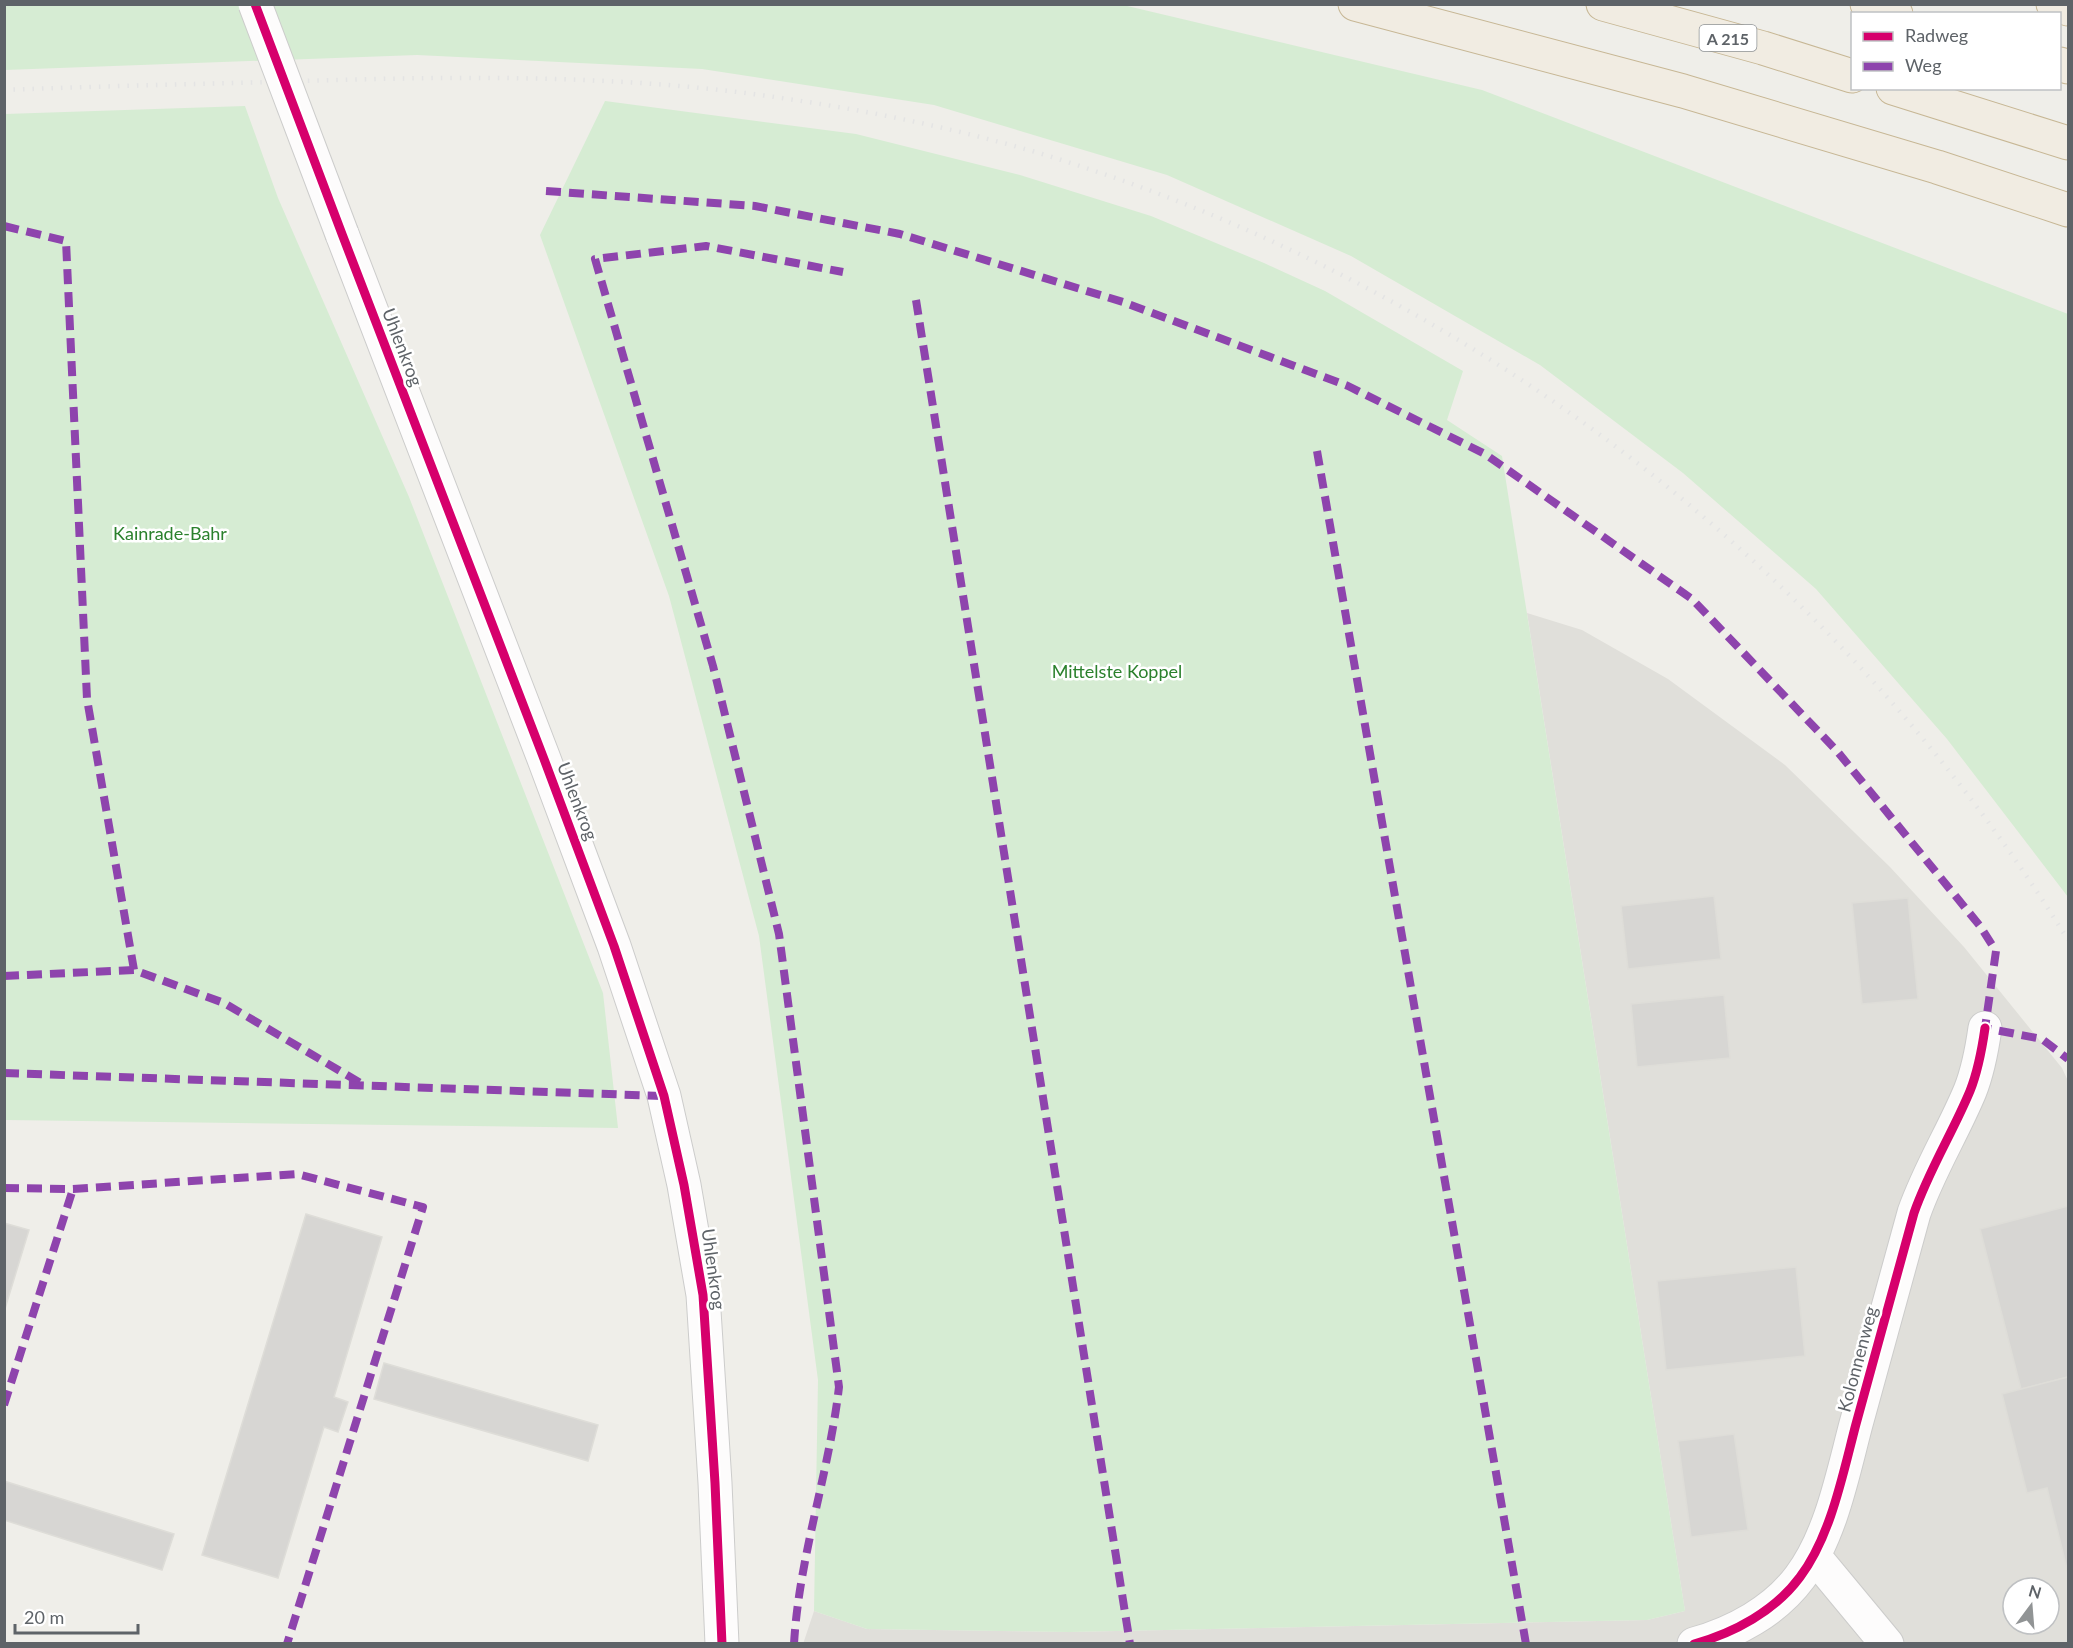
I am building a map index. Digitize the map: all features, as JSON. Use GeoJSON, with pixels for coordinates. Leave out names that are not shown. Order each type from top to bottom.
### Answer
{"type":"FeatureCollection","features":[{"type":"Feature","properties":{"kind":"highway"},"geometry":{"type":"LineString","coordinates":[[1355,4],[1683,91],[1937,167],[2068,210]]}},
{"type":"Feature","properties":{"kind":"highway","name":"A 215"},"geometry":{"type":"LineString","coordinates":[[1603,4],[1762,48],[1851,76]]}},
{"type":"Feature","properties":{"kind":"highway"},"geometry":{"type":"LineString","coordinates":[[1867,4],[1890,12]]}},
{"type":"Feature","properties":{"kind":"highway"},"geometry":{"type":"LineString","coordinates":[[2053,4],[2068,9]]}},
{"type":"Feature","properties":{"kind":"highway"},"geometry":{"type":"LineString","coordinates":[[1899,90],[2068,143]]}},
{"type":"Feature","properties":{"kind":"street","name":"Uhlenkrog"},"geometry":{"type":"LineString","coordinates":[[255,4],[582,858],[638,1011],[664,1096],[684,1185],[703,1295],[722,1644]]}},
{"type":"Feature","properties":{"kind":"street","name":"Kolonnenweg"},"geometry":{"type":"LineString","coordinates":[[1694,1644],[1724,1634],[1753,1619],[1800,1579],[1814,1556],[1827,1525],[1842,1476],[1914,1213],[1923,1189],[1971,1089],[1981,1054],[1985,1028]]}},
{"type":"Feature","properties":{"kind":"street"},"geometry":{"type":"LineString","coordinates":[[1814,1556],[1887,1644]]}},
{"type":"Feature","properties":{"kind":"shaded area"},"geometry":{"type":"Polygon","coordinates":[[[1527,613],[1582,630],[1668,679],[1785,765],[1890,867],[1964,947],[2062,1068],[2068,1081],[2068,1643],[803,1644],[814,1611],[867,1629],[1069,1632],[1647,1620],[1685,1611],[1527,613]]]}},
{"type":"Feature","properties":{"kind":"green space"},"geometry":{"type":"Polygon","coordinates":[[[4,5],[1123,5],[1482,90],[2068,314],[2068,897],[1947,739],[1816,589],[1683,473],[1540,365],[1351,256],[1167,175],[934,105],[702,69],[417,55],[5,70],[4,5]]]}},
{"type":"Feature","properties":{"kind":"green space","name":"Mittelste Koppel"},"geometry":{"type":"Polygon","coordinates":[[[605,101],[856,134],[1020,175],[1151,216],[1325,291],[1463,371],[1447,420],[1502,456],[1685,1611],[1647,1620],[1069,1632],[867,1629],[814,1611],[818,1380],[759,936],[669,596],[540,235],[605,101]]]}},
{"type":"Feature","properties":{"kind":"green space","name":"Kainrade-Bahr"},"geometry":{"type":"Polygon","coordinates":[[[245,106],[278,198],[409,497],[603,993],[618,1128],[5,1120],[5,114],[245,106]]]}},
{"type":"Feature","properties":{"kind":"building"},"geometry":{"type":"Polygon","coordinates":[[[1714,896],[1721,959],[1628,969],[1621,906],[1714,896]]]}},
{"type":"Feature","properties":{"kind":"building"},"geometry":{"type":"Polygon","coordinates":[[[1908,898],[1918,999],[1862,1004],[1852,903],[1908,898]]]}},
{"type":"Feature","properties":{"kind":"building"},"geometry":{"type":"Polygon","coordinates":[[[1724,995],[1730,1058],[1637,1067],[1631,1004],[1724,995]]]}},
{"type":"Feature","properties":{"kind":"building"},"geometry":{"type":"Polygon","coordinates":[[[2068,1206],[2068,1377],[2021,1389],[1980,1229],[2068,1206]]]}},
{"type":"Feature","properties":{"kind":"building"},"geometry":{"type":"Polygon","coordinates":[[[306,1214],[382,1237],[334,1397],[348,1402],[338,1432],[324,1427],[278,1578],[202,1555],[306,1214]]]}},
{"type":"Feature","properties":{"kind":"building"},"geometry":{"type":"Polygon","coordinates":[[[4,1223],[29,1230],[4,1312],[4,1223]]]}},
{"type":"Feature","properties":{"kind":"building"},"geometry":{"type":"Polygon","coordinates":[[[1796,1267],[1805,1356],[1666,1370],[1657,1281],[1796,1267]]]}},
{"type":"Feature","properties":{"kind":"building"},"geometry":{"type":"Polygon","coordinates":[[[384,1363],[598,1425],[588,1461],[374,1399],[384,1363]]]}},
{"type":"Feature","properties":{"kind":"building"},"geometry":{"type":"Polygon","coordinates":[[[2068,1377],[2068,1573],[2047,1488],[2027,1493],[2002,1394],[2068,1377]]]}},
{"type":"Feature","properties":{"kind":"building"},"geometry":{"type":"Polygon","coordinates":[[[1734,1434],[1748,1530],[1691,1537],[1678,1441],[1734,1434]]]}},
{"type":"Feature","properties":{"kind":"building"},"geometry":{"type":"Polygon","coordinates":[[[4,1481],[174,1534],[162,1570],[4,1520],[4,1481]]]}},
{"type":"Feature","properties":{"kind":"railway"},"geometry":{"type":"LineString","coordinates":[[4,90],[363,79],[484,78],[667,85],[788,99],[911,121],[972,135],[1032,151],[1189,206],[1340,274],[1485,356],[1622,451],[1749,557],[1867,675],[1974,803],[2068,940]]}},
{"type":"Feature","properties":{"kind":"marked path"},"geometry":{"type":"LineString","coordinates":[[546,191],[755,206],[900,234],[1123,302],[1348,386],[1485,454],[1692,599],[1837,751],[1980,926],[1996,951],[1985,1028],[2042,1039],[2068,1059]]}},
{"type":"Feature","properties":{"kind":"marked path"},"geometry":{"type":"LineString","coordinates":[[4,226],[66,241],[87,699],[134,970]]}},
{"type":"Feature","properties":{"kind":"marked path"},"geometry":{"type":"LineString","coordinates":[[794,1644],[802,1579],[839,1387],[779,934],[713,666],[595,259],[706,246],[843,272]]}},
{"type":"Feature","properties":{"kind":"marked path"},"geometry":{"type":"LineString","coordinates":[[916,300],[1130,1644]]}},
{"type":"Feature","properties":{"kind":"marked path"},"geometry":{"type":"LineString","coordinates":[[1317,451],[1526,1644]]}},
{"type":"Feature","properties":{"kind":"marked path"},"geometry":{"type":"LineString","coordinates":[[4,976],[134,970],[224,1003],[364,1085]]}},
{"type":"Feature","properties":{"kind":"marked path"},"geometry":{"type":"LineString","coordinates":[[4,1073],[664,1096]]}},
{"type":"Feature","properties":{"kind":"marked path"},"geometry":{"type":"LineString","coordinates":[[4,1188],[73,1189],[297,1174],[423,1207],[287,1644]]}},
{"type":"Feature","properties":{"kind":"marked path"},"geometry":{"type":"LineString","coordinates":[[4,1405],[73,1189]]}},
{"type":"Feature","properties":{"kind":"cycle path"},"geometry":{"type":"LineString","coordinates":[[255,4],[544,759],[614,946],[664,1096],[684,1185],[703,1295],[722,1644]]}},
{"type":"Feature","properties":{"kind":"cycle path"},"geometry":{"type":"LineString","coordinates":[[1694,1644],[1739,1627],[1779,1600],[1800,1577],[1820,1543],[1841,1483],[1914,1213],[1970,1091],[1985,1028]]}}]}
